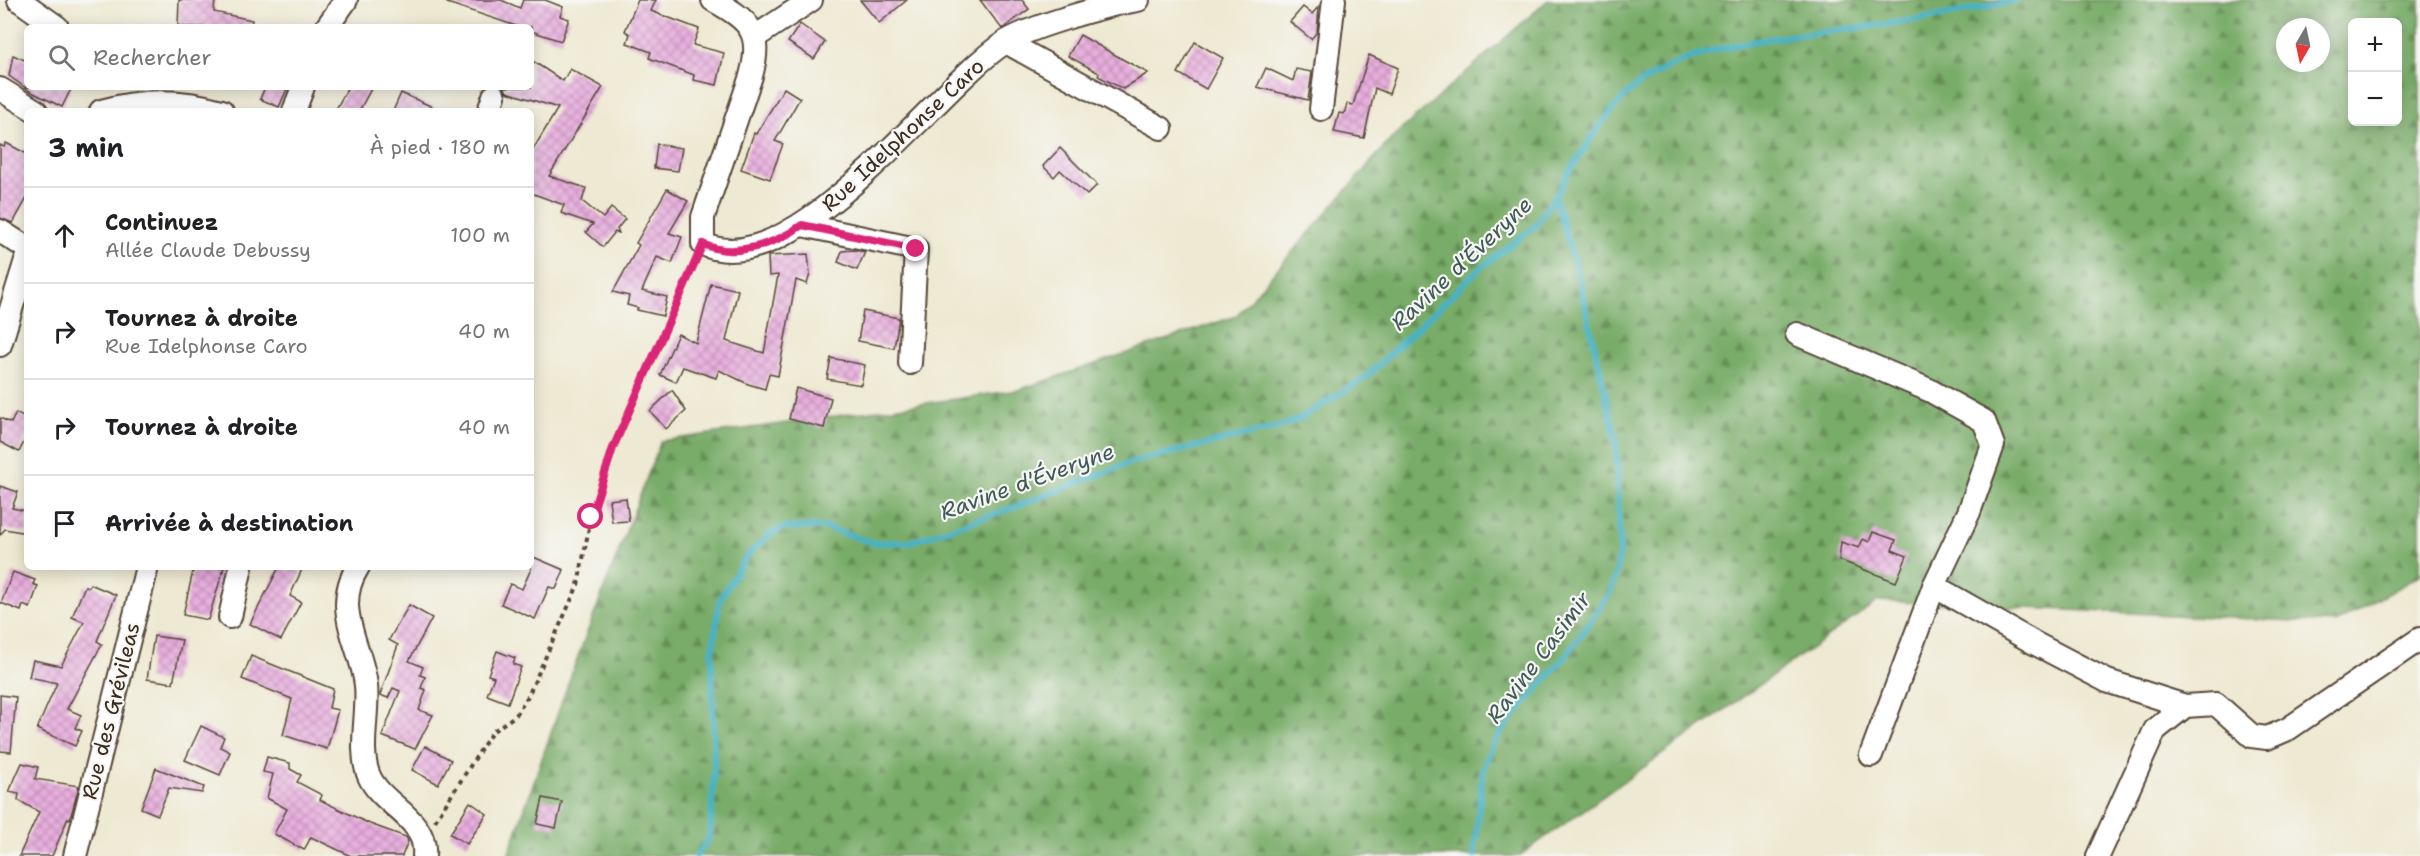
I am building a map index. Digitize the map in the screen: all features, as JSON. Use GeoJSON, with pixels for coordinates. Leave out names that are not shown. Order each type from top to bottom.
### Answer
{"type":"FeatureCollection","features":[{"type":"Feature","properties":{"kind":"street"},"geometry":{"type":"LineString","coordinates":[[19,0],[53,24]]}},
{"type":"Feature","properties":{"kind":"street"},"geometry":{"type":"LineString","coordinates":[[329,24],[346,0]]}},
{"type":"Feature","properties":{"kind":"street"},"geometry":{"type":"LineString","coordinates":[[703,244],[703,217],[756,56],[755,37],[747,23],[713,0]]}},
{"type":"Feature","properties":{"kind":"street"},"geometry":{"type":"LineString","coordinates":[[755,37],[811,0]]}},
{"type":"Feature","properties":{"kind":"street","name":"Rue Idelphonse Caro"},"geometry":{"type":"LineString","coordinates":[[703,244],[714,249],[730,251],[767,244],[802,225],[822,210],[919,121],[968,70],[1006,42],[1047,26],[1138,0]]}},
{"type":"Feature","properties":{"kind":"street"},"geometry":{"type":"LineString","coordinates":[[1321,109],[1334,0]]}},
{"type":"Feature","properties":{"kind":"street"},"geometry":{"type":"LineString","coordinates":[[1006,42],[1161,128]]}},
{"type":"Feature","properties":{"kind":"street"},"geometry":{"type":"LineString","coordinates":[[0,89],[31,108]]}},
{"type":"Feature","properties":{"kind":"street"},"geometry":{"type":"LineString","coordinates":[[165,90],[182,102]]}},
{"type":"Feature","properties":{"kind":"street"},"geometry":{"type":"LineString","coordinates":[[295,108],[302,90]]}},
{"type":"Feature","properties":{"kind":"street"},"geometry":{"type":"LineString","coordinates":[[117,108],[153,101],[182,102],[209,108]]}},
{"type":"Feature","properties":{"kind":"street"},"geometry":{"type":"LineString","coordinates":[[802,225],[916,249],[910,363]]}},
{"type":"Feature","properties":{"kind":"street"},"geometry":{"type":"LineString","coordinates":[[0,231],[24,246]]}},
{"type":"Feature","properties":{"kind":"street"},"geometry":{"type":"LineString","coordinates":[[0,345],[24,267]]}},
{"type":"Feature","properties":{"kind":"street"},"geometry":{"type":"LineString","coordinates":[[1797,334],[1929,390],[1984,421],[1994,445],[1969,512],[1934,586],[1871,755]]}},
{"type":"Feature","properties":{"kind":"street","name":"Rue des Grévileas"},"geometry":{"type":"LineString","coordinates":[[75,856],[146,570]]}},
{"type":"Feature","properties":{"kind":"street"},"geometry":{"type":"LineString","coordinates":[[230,617],[240,570]]}},
{"type":"Feature","properties":{"kind":"street"},"geometry":{"type":"LineString","coordinates":[[356,570],[348,591],[347,609],[366,686],[366,768],[375,785],[413,823],[423,848]]}},
{"type":"Feature","properties":{"kind":"street"},"geometry":{"type":"LineString","coordinates":[[1934,586],[2036,645],[2107,681],[2185,706],[2216,704],[2252,736],[2267,738],[2288,729],[2420,639]]}},
{"type":"Feature","properties":{"kind":"street"},"geometry":{"type":"LineString","coordinates":[[2098,856],[2155,730],[2185,706]]}},
{"type":"Feature","properties":{"kind":"path"},"geometry":{"type":"LineString","coordinates":[[423,848],[492,732],[516,715],[528,696],[578,585],[591,517],[613,448],[703,244]]}},
{"type":"Feature","properties":{"kind":"green space"},"geometry":{"type":"Polygon","coordinates":[[[1548,0],[2420,0],[2420,575],[2336,623],[1878,601],[1519,856],[508,856],[575,664],[661,441],[1018,390],[1236,316],[1393,137],[1548,0]]]}},
{"type":"Feature","properties":{"kind":"building"},"geometry":{"type":"Polygon","coordinates":[[[179,0],[215,0],[214,12],[252,20],[251,24],[178,24],[179,0]]]}},
{"type":"Feature","properties":{"kind":"building"},"geometry":{"type":"Polygon","coordinates":[[[447,0],[501,0],[520,8],[523,0],[545,0],[563,7],[560,16],[569,19],[561,41],[534,32],[534,24],[510,24],[447,3],[447,0]]]}},
{"type":"Feature","properties":{"kind":"building"},"geometry":{"type":"Polygon","coordinates":[[[638,0],[656,0],[651,11],[699,29],[693,45],[724,53],[717,85],[693,80],[694,75],[649,58],[651,52],[627,43],[630,34],[625,31],[638,0]]]}},
{"type":"Feature","properties":{"kind":"building"},"geometry":{"type":"Polygon","coordinates":[[[860,0],[907,0],[879,23],[860,0]]]}},
{"type":"Feature","properties":{"kind":"building"},"geometry":{"type":"Polygon","coordinates":[[[980,0],[1022,0],[1029,9],[1002,29],[980,0]]]}},
{"type":"Feature","properties":{"kind":"building"},"geometry":{"type":"Polygon","coordinates":[[[1319,6],[1317,32],[1311,39],[1290,22],[1303,7],[1312,14],[1319,6]]]}},
{"type":"Feature","properties":{"kind":"building"},"geometry":{"type":"Polygon","coordinates":[[[800,24],[825,42],[814,59],[788,42],[800,24]]]}},
{"type":"Feature","properties":{"kind":"building"},"geometry":{"type":"Polygon","coordinates":[[[1080,35],[1148,73],[1123,89],[1098,76],[1099,73],[1068,56],[1080,35]]]}},
{"type":"Feature","properties":{"kind":"building"},"geometry":{"type":"Polygon","coordinates":[[[1195,42],[1223,58],[1206,89],[1178,73],[1195,42]]]}},
{"type":"Feature","properties":{"kind":"building"},"geometry":{"type":"Polygon","coordinates":[[[13,55],[24,60],[24,87],[9,76],[13,55]]]}},
{"type":"Feature","properties":{"kind":"building"},"geometry":{"type":"Polygon","coordinates":[[[1369,55],[1398,68],[1389,94],[1375,88],[1364,138],[1334,132],[1339,113],[1344,114],[1347,104],[1353,105],[1369,55]]]}},
{"type":"Feature","properties":{"kind":"building"},"geometry":{"type":"Polygon","coordinates":[[[534,62],[563,81],[570,69],[603,87],[549,176],[586,188],[582,201],[603,218],[611,208],[625,219],[617,229],[619,233],[615,232],[603,247],[586,232],[593,224],[561,213],[564,205],[534,194],[534,148],[558,108],[506,90],[534,90],[534,62]]]}},
{"type":"Feature","properties":{"kind":"building"},"geometry":{"type":"Polygon","coordinates":[[[1266,68],[1293,81],[1296,69],[1312,72],[1308,100],[1257,87],[1266,68]]]}},
{"type":"Feature","properties":{"kind":"building"},"geometry":{"type":"Polygon","coordinates":[[[784,88],[800,98],[775,141],[783,144],[770,179],[741,169],[754,133],[756,134],[784,88]]]}},
{"type":"Feature","properties":{"kind":"building"},"geometry":{"type":"Polygon","coordinates":[[[29,90],[70,90],[62,107],[29,90]]]}},
{"type":"Feature","properties":{"kind":"building"},"geometry":{"type":"Polygon","coordinates":[[[264,90],[287,90],[279,107],[260,99],[264,90]]]}},
{"type":"Feature","properties":{"kind":"building"},"geometry":{"type":"Polygon","coordinates":[[[346,90],[370,90],[361,108],[337,108],[346,90]]]}},
{"type":"Feature","properties":{"kind":"building"},"geometry":{"type":"Polygon","coordinates":[[[401,93],[435,108],[394,108],[401,93]]]}},
{"type":"Feature","properties":{"kind":"building"},"geometry":{"type":"Polygon","coordinates":[[[6,143],[24,152],[24,203],[13,223],[0,218],[0,145],[4,147],[6,143]]]}},
{"type":"Feature","properties":{"kind":"building"},"geometry":{"type":"Polygon","coordinates":[[[657,144],[682,148],[678,171],[654,168],[657,144]]]}},
{"type":"Feature","properties":{"kind":"building"},"geometry":{"type":"Polygon","coordinates":[[[1060,148],[1097,185],[1087,195],[1060,170],[1054,177],[1043,166],[1060,148]]]}},
{"type":"Feature","properties":{"kind":"building"},"geometry":{"type":"Polygon","coordinates":[[[667,189],[688,201],[669,233],[682,237],[672,263],[657,257],[642,291],[667,297],[663,316],[637,310],[638,308],[627,305],[629,296],[613,292],[639,245],[636,243],[667,189]]]}},
{"type":"Feature","properties":{"kind":"building"},"geometry":{"type":"Polygon","coordinates":[[[842,251],[865,252],[857,270],[838,262],[842,251]]]}},
{"type":"Feature","properties":{"kind":"building"},"geometry":{"type":"Polygon","coordinates":[[[808,254],[810,274],[807,284],[796,280],[778,376],[769,374],[765,389],[748,384],[719,370],[716,378],[683,367],[676,382],[660,375],[678,334],[696,343],[711,284],[738,290],[726,341],[764,353],[778,275],[769,276],[768,256],[808,254]]]}},
{"type":"Feature","properties":{"kind":"building"},"geometry":{"type":"Polygon","coordinates":[[[863,311],[899,318],[894,348],[858,341],[863,311]]]}},
{"type":"Feature","properties":{"kind":"building"},"geometry":{"type":"Polygon","coordinates":[[[831,358],[865,365],[861,385],[827,379],[831,358]]]}},
{"type":"Feature","properties":{"kind":"building"},"geometry":{"type":"Polygon","coordinates":[[[796,388],[831,398],[824,428],[789,419],[796,388]]]}},
{"type":"Feature","properties":{"kind":"building"},"geometry":{"type":"Polygon","coordinates":[[[672,390],[686,411],[666,429],[650,411],[672,390]]]}},
{"type":"Feature","properties":{"kind":"building"},"geometry":{"type":"Polygon","coordinates":[[[16,413],[24,417],[24,442],[19,452],[0,442],[0,418],[11,423],[16,413]]]}},
{"type":"Feature","properties":{"kind":"building"},"geometry":{"type":"Polygon","coordinates":[[[0,486],[18,492],[12,508],[24,510],[24,532],[5,529],[0,535],[0,486]]]}},
{"type":"Feature","properties":{"kind":"building"},"geometry":{"type":"Polygon","coordinates":[[[626,498],[629,521],[612,522],[609,500],[626,498]]]}},
{"type":"Feature","properties":{"kind":"building"},"geometry":{"type":"Polygon","coordinates":[[[1873,532],[1896,540],[1892,550],[1907,556],[1896,582],[1839,560],[1841,542],[1859,548],[1863,539],[1869,542],[1873,532]]]}},
{"type":"Feature","properties":{"kind":"building"},"geometry":{"type":"Polygon","coordinates":[[[534,557],[564,570],[556,589],[549,587],[535,619],[501,604],[510,584],[522,589],[531,570],[534,570],[534,557]]]}},
{"type":"Feature","properties":{"kind":"building"},"geometry":{"type":"Polygon","coordinates":[[[193,570],[223,570],[208,620],[183,615],[193,570]]]}},
{"type":"Feature","properties":{"kind":"building"},"geometry":{"type":"Polygon","coordinates":[[[277,570],[302,570],[290,596],[301,602],[281,640],[250,624],[277,570]]]}},
{"type":"Feature","properties":{"kind":"building"},"geometry":{"type":"Polygon","coordinates":[[[13,572],[35,580],[33,584],[38,586],[30,608],[23,605],[21,611],[1,603],[13,572]]]}},
{"type":"Feature","properties":{"kind":"building"},"geometry":{"type":"Polygon","coordinates":[[[90,584],[116,595],[97,641],[102,644],[67,709],[81,715],[75,728],[82,731],[75,746],[37,729],[57,683],[29,677],[33,660],[61,666],[84,622],[72,617],[85,586],[89,587],[90,584]]]}},
{"type":"Feature","properties":{"kind":"building"},"geometry":{"type":"Polygon","coordinates":[[[409,605],[432,618],[409,661],[423,667],[420,675],[425,677],[421,688],[426,690],[419,710],[433,715],[415,749],[382,736],[400,691],[393,688],[388,698],[380,695],[398,645],[389,640],[409,605]]]}},
{"type":"Feature","properties":{"kind":"building"},"geometry":{"type":"Polygon","coordinates":[[[154,636],[182,640],[173,683],[147,679],[154,636]]]}},
{"type":"Feature","properties":{"kind":"building"},"geometry":{"type":"Polygon","coordinates":[[[497,651],[515,658],[513,664],[521,667],[508,703],[487,695],[494,677],[488,675],[497,651]]]}},
{"type":"Feature","properties":{"kind":"building"},"geometry":{"type":"Polygon","coordinates":[[[251,656],[333,689],[329,708],[338,710],[327,749],[283,735],[292,699],[242,679],[251,656]]]}},
{"type":"Feature","properties":{"kind":"building"},"geometry":{"type":"Polygon","coordinates":[[[0,695],[16,697],[11,752],[0,751],[0,695]]]}},
{"type":"Feature","properties":{"kind":"building"},"geometry":{"type":"Polygon","coordinates":[[[201,726],[224,737],[220,747],[230,752],[220,775],[185,760],[201,726]]]}},
{"type":"Feature","properties":{"kind":"building"},"geometry":{"type":"Polygon","coordinates":[[[425,746],[451,760],[438,784],[412,770],[425,746]]]}},
{"type":"Feature","properties":{"kind":"building"},"geometry":{"type":"Polygon","coordinates":[[[267,757],[290,763],[290,769],[301,775],[297,782],[322,795],[320,800],[370,824],[406,837],[408,841],[402,856],[351,856],[311,837],[304,850],[274,834],[287,809],[267,798],[273,774],[263,772],[267,757]]]}},
{"type":"Feature","properties":{"kind":"building"},"geometry":{"type":"Polygon","coordinates":[[[22,763],[38,767],[35,779],[79,786],[70,819],[68,818],[52,856],[19,856],[39,812],[18,800],[19,794],[9,792],[22,763]]]}},
{"type":"Feature","properties":{"kind":"building"},"geometry":{"type":"Polygon","coordinates":[[[156,768],[204,787],[202,793],[169,788],[158,815],[141,808],[156,768]]]}},
{"type":"Feature","properties":{"kind":"building"},"geometry":{"type":"Polygon","coordinates":[[[543,798],[562,802],[556,828],[537,824],[543,798]]]}},
{"type":"Feature","properties":{"kind":"building"},"geometry":{"type":"Polygon","coordinates":[[[470,802],[487,814],[467,844],[450,834],[470,802]]]}},
{"type":"Feature","properties":{"kind":"waterway","name":"Ravine d'Éveryne"},"geometry":{"type":"LineString","coordinates":[[696,856],[708,840],[711,824],[714,768],[712,654],[720,599],[746,557],[769,535],[783,528],[824,527],[874,543],[910,542],[1015,507],[1132,462],[1279,427],[1303,417],[1366,377],[1478,270],[1535,226],[1601,124],[1621,100],[1644,81],[1669,67],[1722,48],[1779,37],[1922,19],[2017,0]]}},
{"type":"Feature","properties":{"kind":"waterway","name":"Ravine Casimir"},"geometry":{"type":"LineString","coordinates":[[1474,856],[1483,770],[1491,748],[1503,729],[1569,652],[1610,593],[1620,550],[1616,440],[1579,278],[1555,197]]}},
{"type":"Feature","properties":{"kind":"route"},"geometry":{"type":"LineString","coordinates":[[591,517],[613,448],[703,244],[714,249],[730,251],[767,244],[802,225],[916,249]]}}]}
